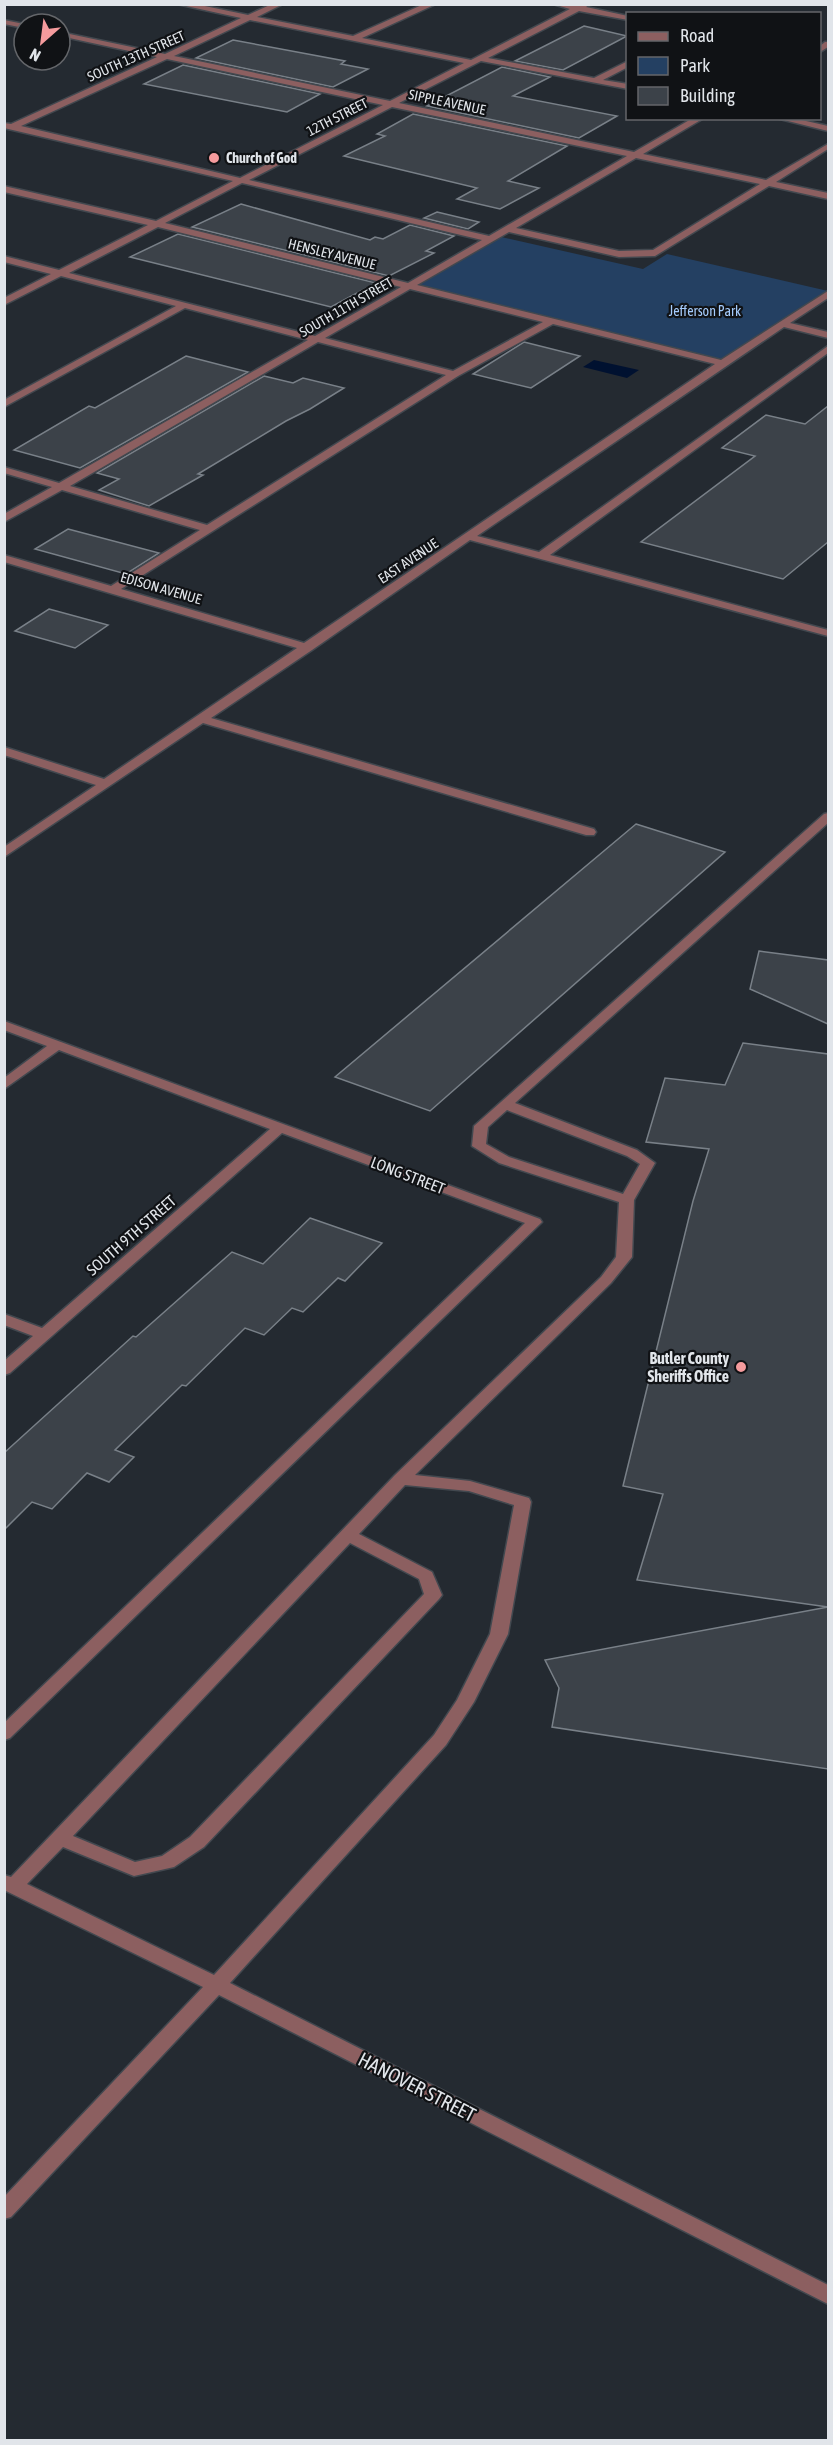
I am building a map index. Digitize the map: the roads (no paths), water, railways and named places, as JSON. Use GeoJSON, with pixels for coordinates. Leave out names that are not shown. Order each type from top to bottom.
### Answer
{"type":"FeatureCollection","features":[{"type":"Feature","properties":{"kind":"street"},"geometry":{"type":"LineString","coordinates":[[181,4],[353,39],[626,87]]}},
{"type":"Feature","properties":{"kind":"street","name":"SOUTH 13TH STREET"},"geometry":{"type":"LineString","coordinates":[[7,127],[169,57],[279,4]]}},
{"type":"Feature","properties":{"kind":"street"},"geometry":{"type":"LineString","coordinates":[[353,39],[432,4]]}},
{"type":"Feature","properties":{"kind":"street"},"geometry":{"type":"LineString","coordinates":[[557,4],[582,6],[626,18]]}},
{"type":"Feature","properties":{"kind":"street","name":"12TH STREET"},"geometry":{"type":"LineString","coordinates":[[4,302],[582,6]]}},
{"type":"Feature","properties":{"kind":"street","name":"SIPPLE AVENUE"},"geometry":{"type":"LineString","coordinates":[[72,37],[828,196]]}},
{"type":"Feature","properties":{"kind":"street"},"geometry":{"type":"LineString","coordinates":[[594,81],[626,64]]}},
{"type":"Feature","properties":{"kind":"street","name":"SOUTH 11TH STREET"},"geometry":{"type":"LineString","coordinates":[[4,519],[697,120]]}},
{"type":"Feature","properties":{"kind":"street"},"geometry":{"type":"LineString","coordinates":[[789,120],[828,129]]}},
{"type":"Feature","properties":{"kind":"street"},"geometry":{"type":"LineString","coordinates":[[7,127],[491,239]]}},
{"type":"Feature","properties":{"kind":"street"},"geometry":{"type":"LineString","coordinates":[[507,230],[611,252],[655,253],[828,146]]}},
{"type":"Feature","properties":{"kind":"street","name":"HENSLEY AVENUE"},"geometry":{"type":"LineString","coordinates":[[4,189],[158,224],[723,363]]}},
{"type":"Feature","properties":{"kind":"street"},"geometry":{"type":"LineString","coordinates":[[4,259],[454,374]]}},
{"type":"Feature","properties":{"kind":"street","name":"EAST AVENUE"},"geometry":{"type":"LineString","coordinates":[[4,853],[723,363],[828,294]]}},
{"type":"Feature","properties":{"kind":"street"},"geometry":{"type":"LineString","coordinates":[[4,404],[184,305]]}},
{"type":"Feature","properties":{"kind":"street"},"geometry":{"type":"LineString","coordinates":[[112,590],[454,374],[551,321]]}},
{"type":"Feature","properties":{"kind":"street"},"geometry":{"type":"LineString","coordinates":[[782,324],[828,335]]}},
{"type":"Feature","properties":{"kind":"street"},"geometry":{"type":"LineString","coordinates":[[541,556],[828,349]]}},
{"type":"Feature","properties":{"kind":"street"},"geometry":{"type":"LineString","coordinates":[[4,470],[209,529]]}},
{"type":"Feature","properties":{"kind":"street"},"geometry":{"type":"LineString","coordinates":[[470,537],[828,633]]}},
{"type":"Feature","properties":{"kind":"street","name":"EDISON AVENUE"},"geometry":{"type":"LineString","coordinates":[[4,558],[308,648]]}},
{"type":"Feature","properties":{"kind":"street"},"geometry":{"type":"LineString","coordinates":[[202,719],[590,832]]}},
{"type":"Feature","properties":{"kind":"street"},"geometry":{"type":"LineString","coordinates":[[4,751],[107,784]]}},
{"type":"Feature","properties":{"kind":"street"},"geometry":{"type":"LineString","coordinates":[[627,1200],[504,1160],[479,1146],[481,1126],[828,817]]}},
{"type":"Feature","properties":{"kind":"street","name":"LONG STREET"},"geometry":{"type":"LineString","coordinates":[[4,1025],[535,1222],[4,1734]]}},
{"type":"Feature","properties":{"kind":"street"},"geometry":{"type":"LineString","coordinates":[[4,1085],[57,1045]]}},
{"type":"Feature","properties":{"kind":"street"},"geometry":{"type":"LineString","coordinates":[[9,1884],[60,1838],[401,1479],[612,1272],[624,1257],[627,1200],[648,1163],[632,1153],[505,1104]]}},
{"type":"Feature","properties":{"kind":"street","name":"SOUTH 9TH STREET"},"geometry":{"type":"LineString","coordinates":[[4,1370],[281,1127]]}},
{"type":"Feature","properties":{"kind":"street"},"geometry":{"type":"LineString","coordinates":[[4,1319],[45,1335]]}},
{"type":"Feature","properties":{"kind":"street"},"geometry":{"type":"LineString","coordinates":[[4,2211],[217,1985],[440,1740],[465,1702],[499,1634],[523,1502],[470,1486],[401,1479]]}},
{"type":"Feature","properties":{"kind":"street"},"geometry":{"type":"LineString","coordinates":[[60,1838],[134,1869],[167,1862],[197,1842],[433,1595],[426,1576],[348,1535]]}},
{"type":"Feature","properties":{"kind":"street","name":"HANOVER STREET"},"geometry":{"type":"LineString","coordinates":[[9,1884],[217,1985],[828,2295]]}},
{"type":"Feature","properties":{"kind":"place","name":"Church of God"},"geometry":{"type":"Point","coordinates":[214,158]}},
{"type":"Feature","properties":{"kind":"place","name":"Butler County Sheriffs Office"},"geometry":{"type":"Point","coordinates":[741,1367]}},
{"type":"Feature","properties":{"kind":"park label","name":"Jefferson Park"},"geometry":{"type":"Point","coordinates":[705,311]}}]}
